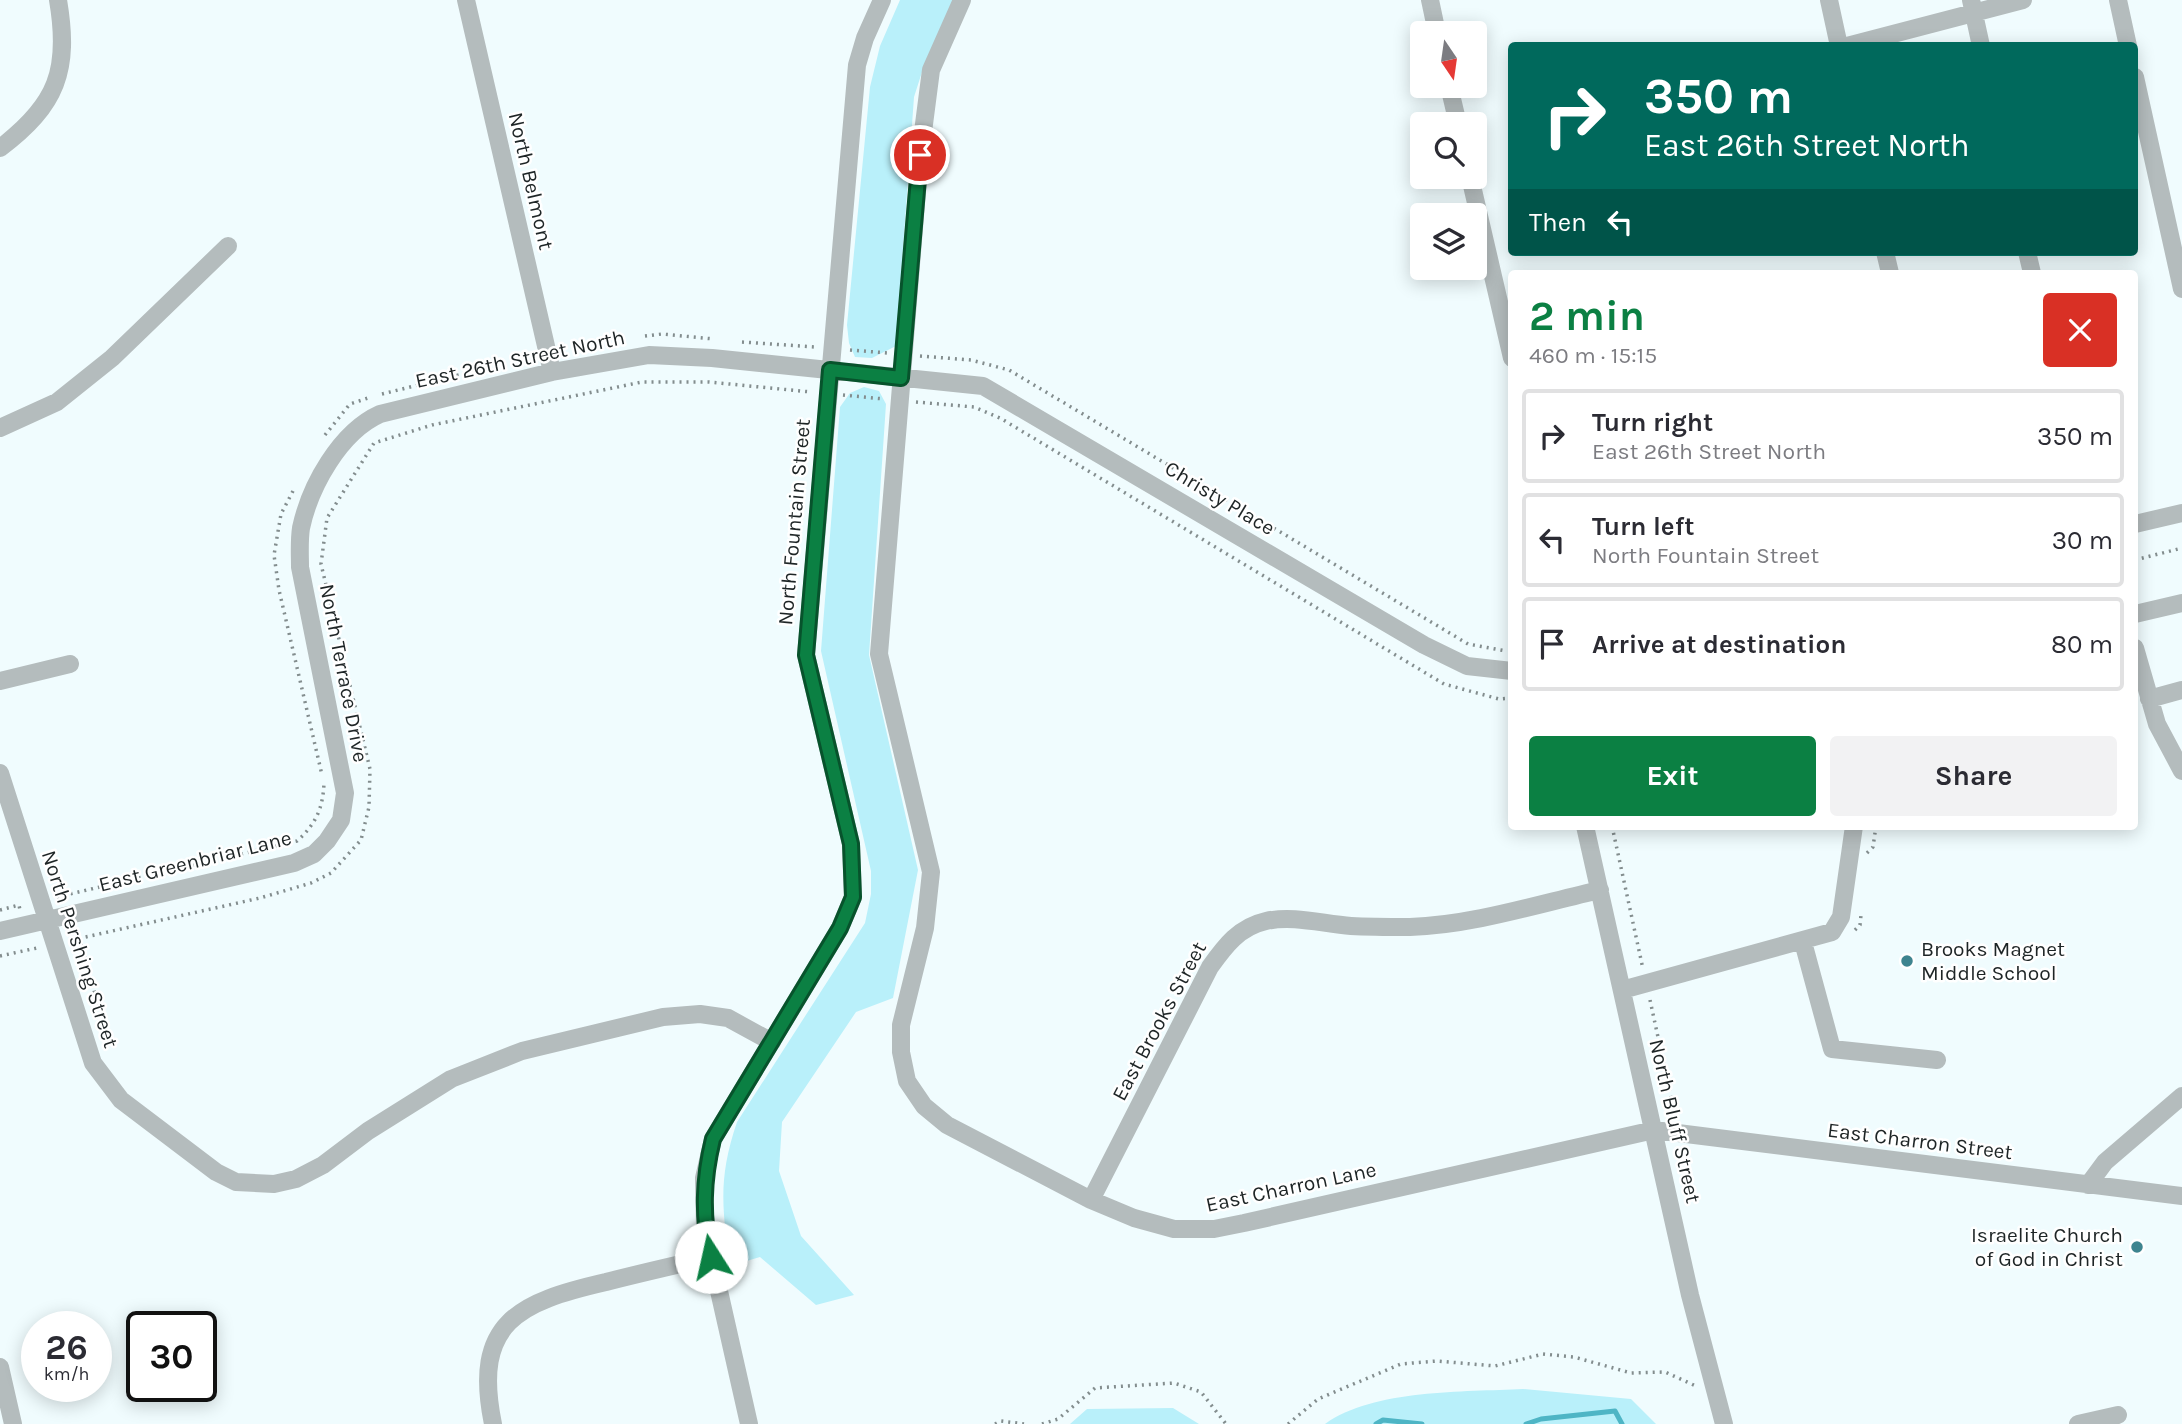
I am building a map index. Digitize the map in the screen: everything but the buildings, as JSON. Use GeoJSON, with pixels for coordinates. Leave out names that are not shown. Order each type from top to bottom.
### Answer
{"type":"FeatureCollection","features":[{"type":"Feature","properties":{"kind":"street"},"geometry":{"type":"LineString","coordinates":[[0,148],[43,109],[62,68],[62,23],[58,0]]}},
{"type":"Feature","properties":{"kind":"street","name":"North Belmont"},"geometry":{"type":"LineString","coordinates":[[466,0],[552,372]]}},
{"type":"Feature","properties":{"kind":"street","name":"North Fountain Street"},"geometry":{"type":"LineString","coordinates":[[749,1424],[705,1229],[704,1178],[713,1139],[840,928],[853,897],[851,844],[806,655],[857,65],[864,38],[882,0]]}},
{"type":"Feature","properties":{"kind":"street"},"geometry":{"type":"LineString","coordinates":[[899,400],[920,155],[931,70],[962,0]]}},
{"type":"Feature","properties":{"kind":"street"},"geometry":{"type":"LineString","coordinates":[[1430,0],[1434,21]]}},
{"type":"Feature","properties":{"kind":"street"},"geometry":{"type":"LineString","coordinates":[[1829,0],[1838,42]]}},
{"type":"Feature","properties":{"kind":"street"},"geometry":{"type":"LineString","coordinates":[[1860,42],[1972,6],[2023,0]]}},
{"type":"Feature","properties":{"kind":"street"},"geometry":{"type":"LineString","coordinates":[[2118,0],[2127,42]]}},
{"type":"Feature","properties":{"kind":"street"},"geometry":{"type":"LineString","coordinates":[[1972,6],[1979,42]]}},
{"type":"Feature","properties":{"kind":"street"},"geometry":{"type":"LineString","coordinates":[[2138,91],[2182,289]]}},
{"type":"Feature","properties":{"kind":"street"},"geometry":{"type":"LineString","coordinates":[[1473,189],[1508,341]]}},
{"type":"Feature","properties":{"kind":"street"},"geometry":{"type":"LineString","coordinates":[[0,428],[57,402],[112,358],[228,246]]}},
{"type":"Feature","properties":{"kind":"street","name":"East 26th Street North"},"geometry":{"type":"LineString","coordinates":[[313,492],[349,435],[363,422],[380,414],[552,372],[649,355],[901,378]]}},
{"type":"Feature","properties":{"kind":"street","name":"Christy Place"},"geometry":{"type":"LineString","coordinates":[[901,378],[983,386],[1424,645],[1468,666],[1508,671]]}},
{"type":"Feature","properties":{"kind":"street","name":"East Charron Lane"},"geometry":{"type":"LineString","coordinates":[[899,400],[879,654],[931,872],[925,928],[901,1026],[907,1081],[924,1106],[947,1125],[1091,1200],[1134,1218],[1174,1228],[1214,1229],[1654,1130]]}},
{"type":"Feature","properties":{"kind":"street","name":"North Terrace Drive"},"geometry":{"type":"LineString","coordinates":[[313,492],[301,530],[300,567],[345,793],[341,820],[327,841],[314,853]]}},
{"type":"Feature","properties":{"kind":"street"},"geometry":{"type":"LineString","coordinates":[[2138,523],[2182,513]]}},
{"type":"Feature","properties":{"kind":"street"},"geometry":{"type":"LineString","coordinates":[[2138,613],[2182,603]]}},
{"type":"Feature","properties":{"kind":"street"},"geometry":{"type":"LineString","coordinates":[[2138,659],[2157,724],[2182,771]]}},
{"type":"Feature","properties":{"kind":"street"},"geometry":{"type":"LineString","coordinates":[[0,681],[70,664]]}},
{"type":"Feature","properties":{"kind":"street"},"geometry":{"type":"LineString","coordinates":[[2149,699],[2182,691]]}},
{"type":"Feature","properties":{"kind":"street","name":"North Pershing Street"},"geometry":{"type":"LineString","coordinates":[[0,773],[93,1063],[121,1100],[216,1172],[236,1182],[274,1184],[296,1179],[323,1165],[368,1131],[451,1079],[522,1051],[663,1017],[700,1014],[728,1017],[772,1042]]}},
{"type":"Feature","properties":{"kind":"street","name":"North Bluff Street"},"geometry":{"type":"LineString","coordinates":[[1586,830],[1690,1295],[1724,1424]]}},
{"type":"Feature","properties":{"kind":"street"},"geometry":{"type":"LineString","coordinates":[[1622,990],[1832,932],[1841,917],[1853,830]]}},
{"type":"Feature","properties":{"kind":"street","name":"East Greenbriar Lane"},"geometry":{"type":"LineString","coordinates":[[0,931],[260,872],[314,853]]}},
{"type":"Feature","properties":{"kind":"street","name":"East Brooks Street"},"geometry":{"type":"LineString","coordinates":[[1091,1200],[1210,967],[1227,943],[1245,928],[1266,921],[1291,919],[1351,926],[1412,927],[1488,916],[1600,890]]}},
{"type":"Feature","properties":{"kind":"street"},"geometry":{"type":"LineString","coordinates":[[1803,942],[1832,1049],[1937,1060]]}},
{"type":"Feature","properties":{"kind":"street"},"geometry":{"type":"LineString","coordinates":[[2088,1185],[2105,1162],[2182,1096]]}},
{"type":"Feature","properties":{"kind":"street","name":"East Charron Street"},"geometry":{"type":"LineString","coordinates":[[1654,1130],[2182,1196]]}},
{"type":"Feature","properties":{"kind":"street"},"geometry":{"type":"LineString","coordinates":[[493,1424],[487,1395],[489,1358],[503,1329],[526,1307],[552,1294],[711,1257]]}},
{"type":"Feature","properties":{"kind":"street"},"geometry":{"type":"LineString","coordinates":[[0,1367],[13,1424]]}},
{"type":"Feature","properties":{"kind":"street"},"geometry":{"type":"LineString","coordinates":[[2078,1424],[2118,1415]]}},
{"type":"Feature","properties":{"kind":"path"},"geometry":{"type":"LineString","coordinates":[[637,338],[662,334],[724,340]]}},
{"type":"Feature","properties":{"kind":"path"},"geometry":{"type":"LineString","coordinates":[[737,341],[971,360],[1009,370],[1468,644],[1508,651]]}},
{"type":"Feature","properties":{"kind":"path"},"geometry":{"type":"LineString","coordinates":[[323,437],[350,404],[401,387],[495,366]]}},
{"type":"Feature","properties":{"kind":"path"},"geometry":{"type":"LineString","coordinates":[[0,956],[260,898],[311,883],[331,873],[360,840],[369,807],[369,769],[321,564],[327,518],[373,443],[432,425],[642,382],[709,382],[974,407],[1000,418],[1444,684],[1499,699],[1508,698]]}},
{"type":"Feature","properties":{"kind":"path"},"geometry":{"type":"LineString","coordinates":[[19,905],[297,841],[312,829],[321,809],[324,784],[279,590],[274,555],[281,514],[299,479]]}},
{"type":"Feature","properties":{"kind":"path"},"geometry":{"type":"LineString","coordinates":[[2138,559],[2182,548]]}},
{"type":"Feature","properties":{"kind":"path"},"geometry":{"type":"LineString","coordinates":[[64,895],[80,939],[99,1008]]}},
{"type":"Feature","properties":{"kind":"path"},"geometry":{"type":"LineString","coordinates":[[1288,1424],[1318,1399],[1401,1364],[1437,1361],[1494,1366],[1543,1354],[1564,1356],[1631,1373],[1665,1372],[1700,1390]]}},
{"type":"Feature","properties":{"kind":"path"},"geometry":{"type":"LineString","coordinates":[[1042,1424],[1058,1419],[1095,1388],[1174,1383],[1201,1392],[1226,1424]]}},
{"type":"Feature","properties":{"kind":"path"},"geometry":{"type":"LineString","coordinates":[[995,1424],[1001,1421],[1024,1424]]}},
{"type":"Feature","properties":{"kind":"shaded area"},"geometry":{"type":"Polygon","coordinates":[[[900,0],[954,0],[922,72],[914,97],[896,346],[872,358],[855,357],[849,343],[847,325],[870,87],[880,46],[900,0]]]}},
{"type":"Feature","properties":{"kind":"shaded area"},"geometry":{"type":"Polygon","coordinates":[[[864,387],[879,391],[886,404],[869,655],[918,870],[893,998],[856,1012],[782,1122],[779,1171],[801,1236],[854,1295],[816,1305],[760,1257],[730,1266],[723,1193],[727,1160],[737,1122],[865,923],[871,894],[871,871],[821,651],[840,407],[850,393],[864,387]]]}},
{"type":"Feature","properties":{"kind":"shaded area"},"geometry":{"type":"Polygon","coordinates":[[[1523,1389],[1631,1399],[1656,1424],[1325,1424],[1368,1404],[1394,1398],[1447,1392],[1523,1389]]]}},
{"type":"Feature","properties":{"kind":"shaded area"},"geometry":{"type":"Polygon","coordinates":[[[1173,1408],[1199,1424],[1070,1424],[1087,1409],[1173,1408]]]}},
{"type":"Feature","properties":{"kind":"waterway"},"geometry":{"type":"LineString","coordinates":[[1526,1424],[1541,1419],[1615,1411],[1622,1424]]}},
{"type":"Feature","properties":{"kind":"waterway"},"geometry":{"type":"LineString","coordinates":[[1376,1424],[1383,1420],[1422,1424]]}},
{"type":"Feature","properties":{"kind":"place","name":"Brooks Magnet Middle School"},"geometry":{"type":"Point","coordinates":[1907,961]}},
{"type":"Feature","properties":{"kind":"place","name":"Israelite Church of God in Christ"},"geometry":{"type":"Point","coordinates":[2137,1247]}},
{"type":"Feature","properties":{"kind":"route"},"geometry":{"type":"LineString","coordinates":[[711,1257],[705,1229],[704,1178],[713,1139],[840,928],[853,897],[851,844],[806,655],[830,370],[901,378],[920,155]]}}]}
